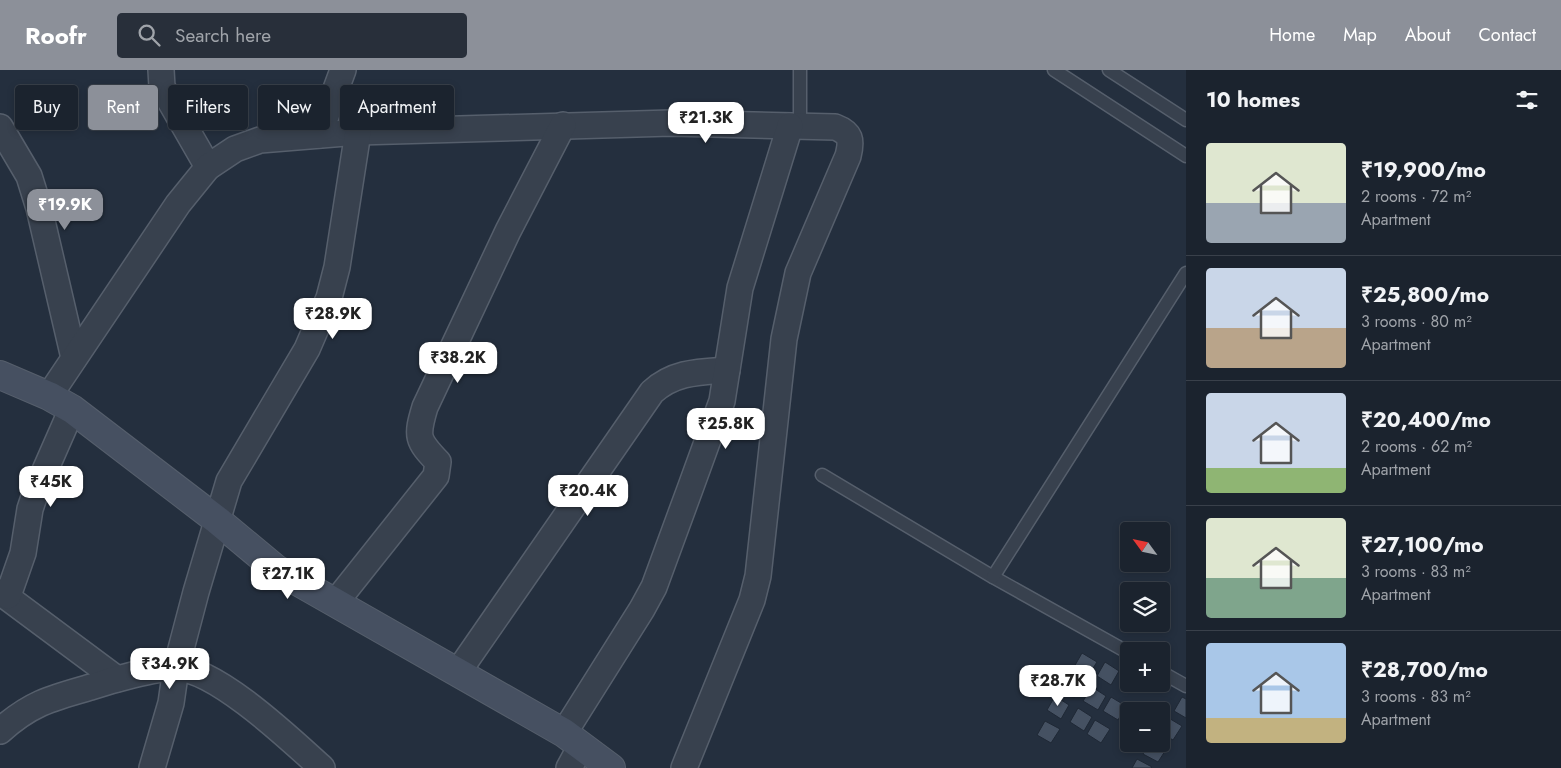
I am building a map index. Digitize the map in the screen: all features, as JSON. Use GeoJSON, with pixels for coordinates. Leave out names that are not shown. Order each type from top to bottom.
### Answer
{"type":"FeatureCollection","features":[{"type":"Feature","properties":{"kind":"main road"},"geometry":{"type":"LineString","coordinates":[[0,375],[60,402],[217,520],[276,569],[458,672],[571,749],[611,768]]}},
{"type":"Feature","properties":{"kind":"street"},"geometry":{"type":"LineString","coordinates":[[162,70],[162,88],[208,167]]}},
{"type":"Feature","properties":{"kind":"street"},"geometry":{"type":"LineString","coordinates":[[319,135],[343,70]]}},
{"type":"Feature","properties":{"kind":"street"},"geometry":{"type":"LineString","coordinates":[[117,679],[4,594],[23,553],[30,509],[74,358],[178,204],[208,167],[235,149],[260,140],[358,132],[671,123],[835,127],[849,135],[852,143],[793,290],[784,339],[761,553],[752,600],[684,768]]}},
{"type":"Feature","properties":{"kind":"street"},"geometry":{"type":"LineString","coordinates":[[336,603],[436,476],[438,462],[421,444],[418,437],[418,429],[425,407],[508,231],[563,125]]}},
{"type":"Feature","properties":{"kind":"street"},"geometry":{"type":"LineString","coordinates":[[571,749],[654,587],[722,401],[740,288],[795,126]]}},
{"type":"Feature","properties":{"kind":"street"},"geometry":{"type":"LineString","coordinates":[[0,127],[29,176],[39,208],[74,358]]}},
{"type":"Feature","properties":{"kind":"street"},"geometry":{"type":"LineString","coordinates":[[152,768],[171,703],[176,668],[229,481],[307,348],[329,298],[337,267],[358,132]]}},
{"type":"Feature","properties":{"kind":"street"},"geometry":{"type":"LineString","coordinates":[[458,672],[652,392],[676,376],[694,372],[727,370]]}},
{"type":"Feature","properties":{"kind":"street"},"geometry":{"type":"LineString","coordinates":[[0,731],[20,712],[46,700],[117,679],[176,668],[195,673],[218,684],[280,730],[322,768]]}},
{"type":"Feature","properties":{"kind":"lane"},"geometry":{"type":"LineString","coordinates":[[795,126],[800,70]]}},
{"type":"Feature","properties":{"kind":"lane"},"geometry":{"type":"LineString","coordinates":[[1054,70],[1186,156]]}},
{"type":"Feature","properties":{"kind":"lane"},"geometry":{"type":"LineString","coordinates":[[1109,70],[1186,120]]}},
{"type":"Feature","properties":{"kind":"lane"},"geometry":{"type":"LineString","coordinates":[[993,577],[1186,273]]}},
{"type":"Feature","properties":{"kind":"lane"},"geometry":{"type":"LineString","coordinates":[[822,475],[993,577],[1120,649]]}},
{"type":"Feature","properties":{"kind":"lane"},"geometry":{"type":"LineString","coordinates":[[1170,677],[1186,686]]}},
{"type":"Feature","properties":{"kind":"building"},"geometry":{"type":"Polygon","coordinates":[[[1082,653],[1097,662],[1088,676],[1074,667],[1082,653]]]}},
{"type":"Feature","properties":{"kind":"building"},"geometry":{"type":"Polygon","coordinates":[[[1105,662],[1119,671],[1111,685],[1097,676],[1105,662]]]}},
{"type":"Feature","properties":{"kind":"building"},"geometry":{"type":"Polygon","coordinates":[[[1068,675],[1082,684],[1074,698],[1059,689],[1068,675]]]}},
{"type":"Feature","properties":{"kind":"building"},"geometry":{"type":"Polygon","coordinates":[[[1092,687],[1106,696],[1098,710],[1083,701],[1092,687]]]}},
{"type":"Feature","properties":{"kind":"building"},"geometry":{"type":"Polygon","coordinates":[[[1055,696],[1069,705],[1061,719],[1047,710],[1055,696]]]}},
{"type":"Feature","properties":{"kind":"building"},"geometry":{"type":"Polygon","coordinates":[[[1111,697],[1120,702],[1120,716],[1118,720],[1103,711],[1111,697]]]}},
{"type":"Feature","properties":{"kind":"building"},"geometry":{"type":"Polygon","coordinates":[[[1182,697],[1186,699],[1186,718],[1174,711],[1182,697]]]}},
{"type":"Feature","properties":{"kind":"building"},"geometry":{"type":"Polygon","coordinates":[[[1078,708],[1092,717],[1084,731],[1070,722],[1078,708]]]}},
{"type":"Feature","properties":{"kind":"building"},"geometry":{"type":"Polygon","coordinates":[[[1170,719],[1182,726],[1173,740],[1170,738],[1170,719]]]}},
{"type":"Feature","properties":{"kind":"building"},"geometry":{"type":"Polygon","coordinates":[[[1095,720],[1110,729],[1101,743],[1087,734],[1095,720]]]}},
{"type":"Feature","properties":{"kind":"building"},"geometry":{"type":"Polygon","coordinates":[[[1045,721],[1060,729],[1051,743],[1037,735],[1045,721]]]}},
{"type":"Feature","properties":{"kind":"building"},"geometry":{"type":"Polygon","coordinates":[[[1144,752],[1164,752],[1158,762],[1143,754],[1144,752]]]}},
{"type":"Feature","properties":{"kind":"building"},"geometry":{"type":"Polygon","coordinates":[[[1137,759],[1152,767],[1132,768],[1137,759]]]}}]}
